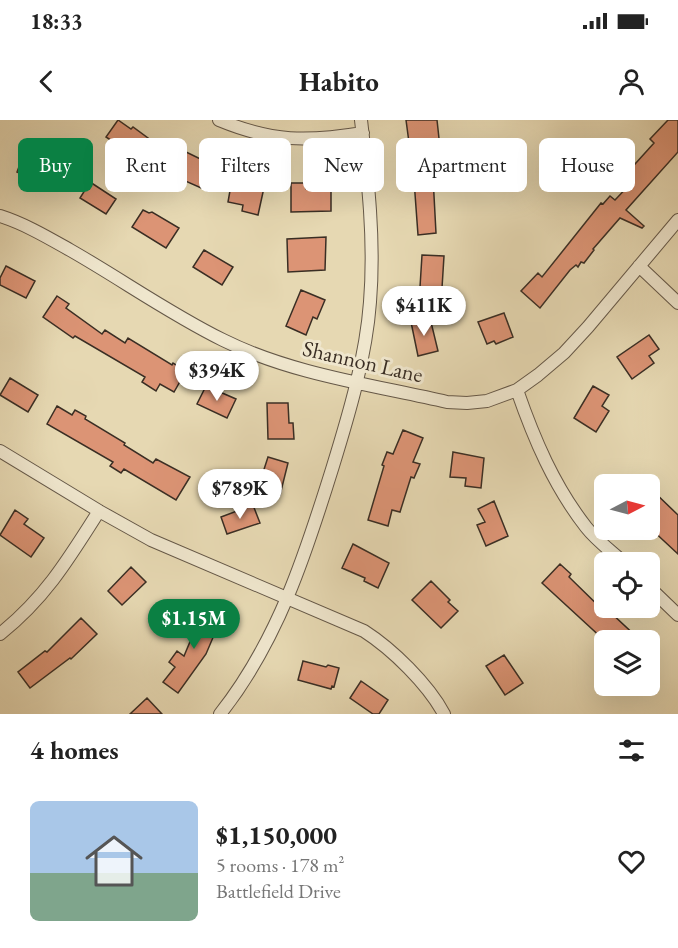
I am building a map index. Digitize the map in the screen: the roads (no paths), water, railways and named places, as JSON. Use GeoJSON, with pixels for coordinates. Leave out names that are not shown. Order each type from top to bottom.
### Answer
{"type":"FeatureCollection","features":[{"type":"Feature","properties":{"kind":"street"},"geometry":{"type":"LineString","coordinates":[[219,120],[272,137],[304,139],[337,137],[362,126],[369,192],[372,274],[370,305],[356,381],[308,546],[287,598],[248,675],[220,714]]}},
{"type":"Feature","properties":{"kind":"street","name":"Shannon Lane"},"geometry":{"type":"LineString","coordinates":[[0,216],[31,229],[111,273],[185,319],[253,353],[291,366],[447,402],[467,403],[487,401],[517,390],[564,353],[678,220]]}},
{"type":"Feature","properties":{"kind":"street"},"geometry":{"type":"LineString","coordinates":[[639,266],[678,303]]}},
{"type":"Feature","properties":{"kind":"street"},"geometry":{"type":"LineString","coordinates":[[517,390],[538,445],[560,488],[587,528],[612,552]]}},
{"type":"Feature","properties":{"kind":"street"},"geometry":{"type":"LineString","coordinates":[[0,451],[151,540],[364,632],[386,645],[436,700],[444,714]]}},
{"type":"Feature","properties":{"kind":"street"},"geometry":{"type":"LineString","coordinates":[[0,634],[41,597],[58,576],[99,511]]}},
{"type":"Feature","properties":{"kind":"street"},"geometry":{"type":"LineString","coordinates":[[660,598],[678,615]]}}]}
